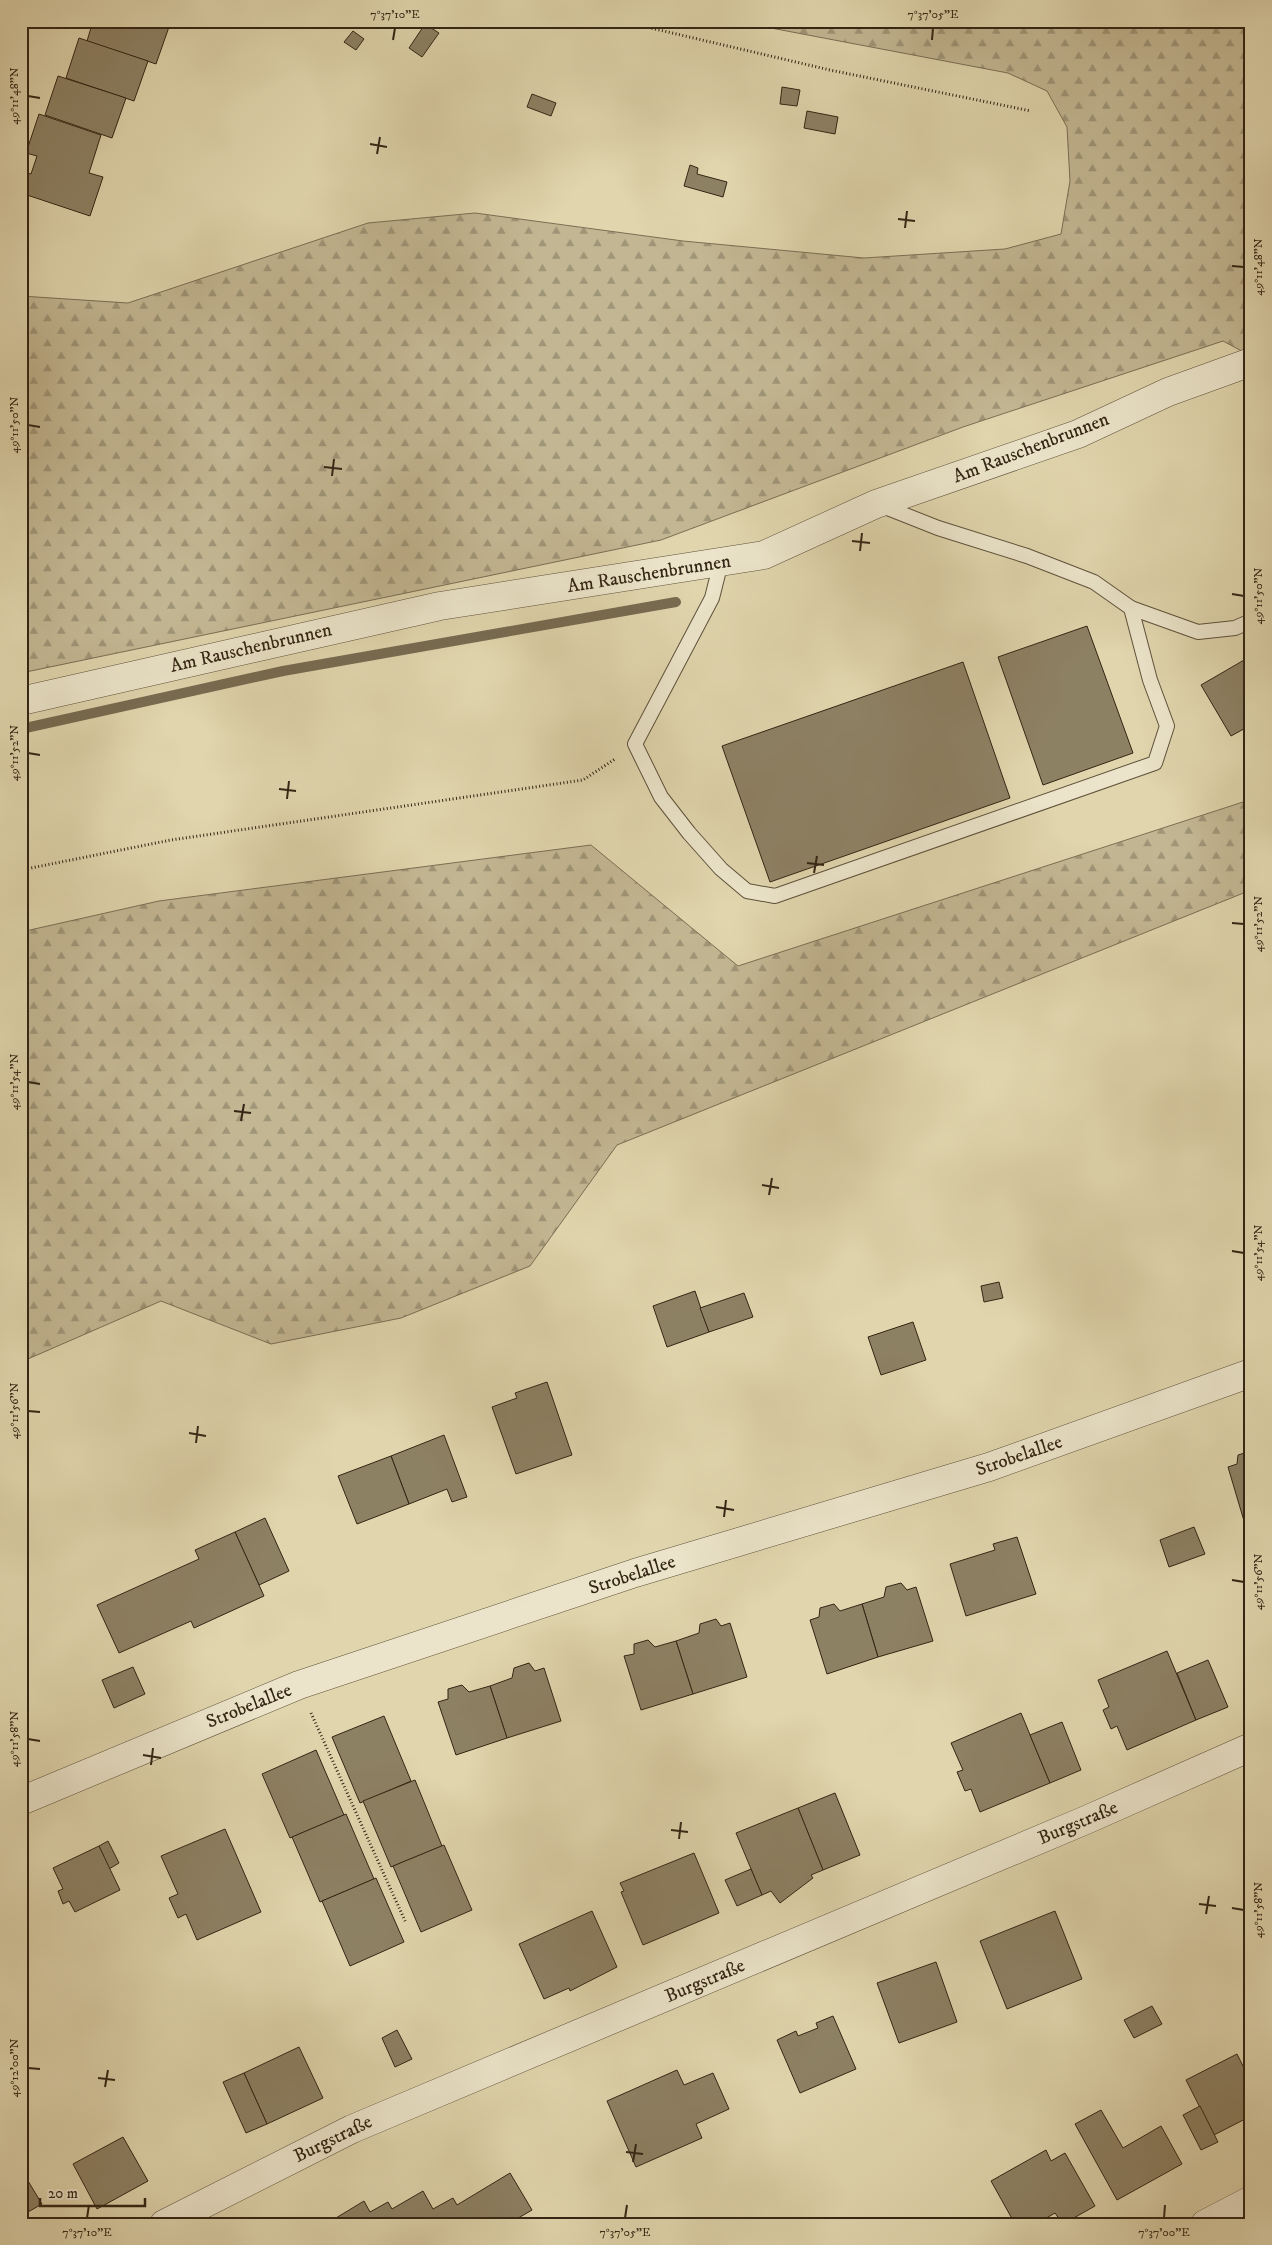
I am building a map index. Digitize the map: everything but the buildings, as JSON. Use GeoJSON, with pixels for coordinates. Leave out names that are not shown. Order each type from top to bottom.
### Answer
{"type":"FeatureCollection","features":[{"type":"Feature","properties":{"kind":"street","name":"Am Rauschenbrunnen"},"geometry":{"type":"LineString","coordinates":[[21,701],[440,606],[764,555],[876,504],[1078,434],[1168,392],[1251,362]]}},
{"type":"Feature","properties":{"kind":"street","name":"Strobelallee"},"geometry":{"type":"LineString","coordinates":[[21,1800],[300,1685],[635,1573],[989,1467],[1251,1373]]}},
{"type":"Feature","properties":{"kind":"street","name":"Burgstraße"},"geometry":{"type":"LineString","coordinates":[[164,2224],[352,2129],[1077,1824],[1251,1747]]}},
{"type":"Feature","properties":{"kind":"street"},"geometry":{"type":"LineString","coordinates":[[1205,2224],[1251,2200]]}},
{"type":"Feature","properties":{"kind":"lane"},"geometry":{"type":"LineString","coordinates":[[876,504],[938,528],[1027,556],[1094,582],[1131,608],[1198,632],[1236,628],[1251,621]]}},
{"type":"Feature","properties":{"kind":"lane"},"geometry":{"type":"LineString","coordinates":[[721,562],[712,598],[635,744],[661,797],[708,854],[747,891],[775,896],[1155,763],[1167,726],[1150,680],[1131,608]]}},
{"type":"Feature","properties":{"kind":"path"},"geometry":{"type":"LineString","coordinates":[[621,21],[830,70],[1031,112]]}},
{"type":"Feature","properties":{"kind":"path"},"geometry":{"type":"LineString","coordinates":[[21,870],[171,840],[583,780],[635,744]]}},
{"type":"Feature","properties":{"kind":"path"},"geometry":{"type":"LineString","coordinates":[[322,1739],[406,1923]]}},
{"type":"Feature","properties":{"kind":"green space"},"geometry":{"type":"Polygon","coordinates":[[[734,21],[1251,21],[1251,356],[1223,341],[963,427],[661,540],[21,673],[21,296],[128,303],[368,223],[475,213],[683,241],[864,258],[1005,249],[1061,234],[1070,181],[1067,127],[1047,91],[1008,73],[734,21]]]}},
{"type":"Feature","properties":{"kind":"green space"},"geometry":{"type":"Polygon","coordinates":[[[1251,797],[1251,890],[617,1145],[530,1266],[401,1318],[271,1344],[161,1301],[21,1362],[21,932],[159,901],[591,845],[738,966],[1243,802],[1251,797]]]}},
{"type":"Feature","properties":{"kind":"waterway"},"geometry":{"type":"LineString","coordinates":[[21,729],[283,671],[676,602]]}}]}
